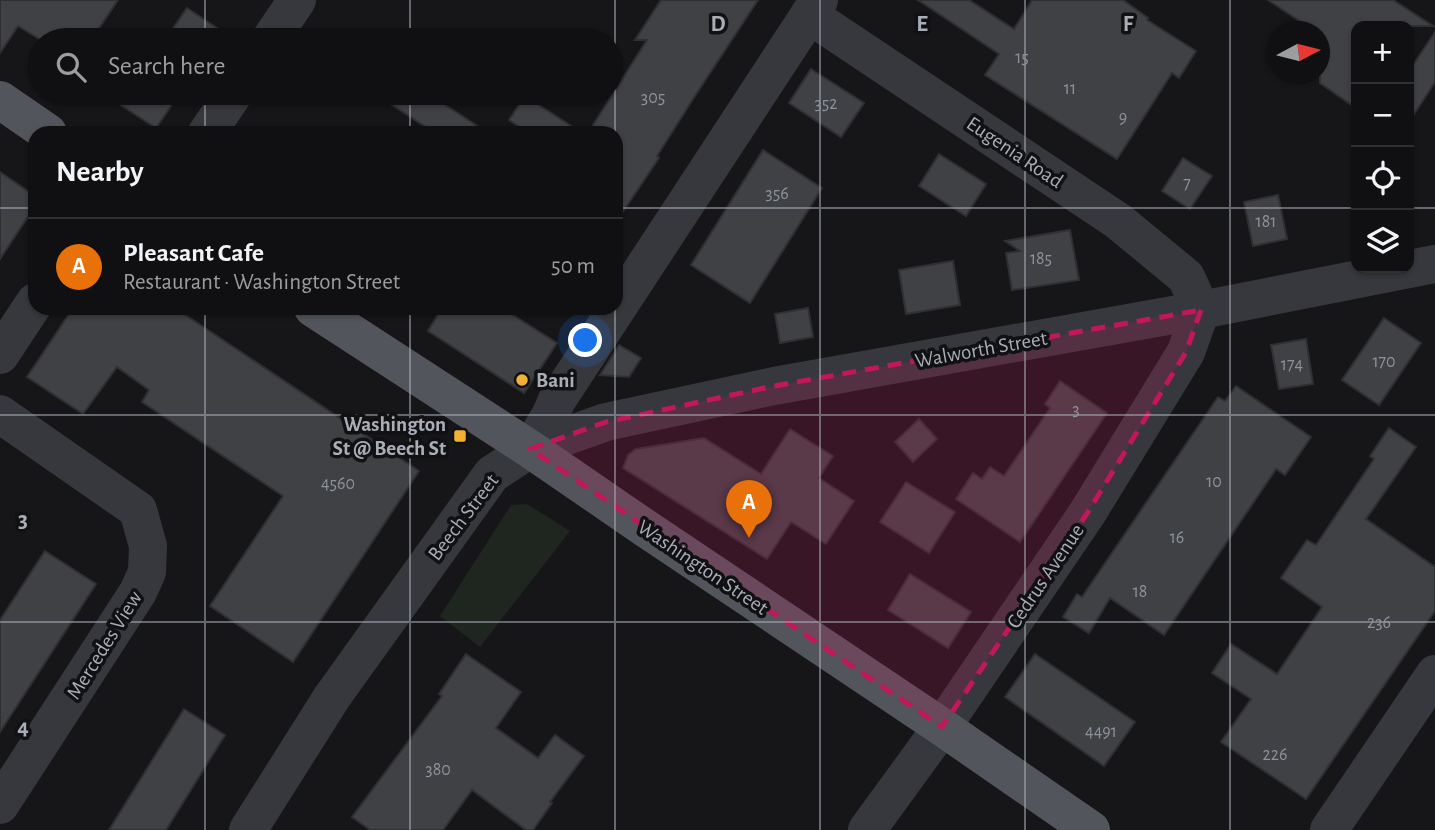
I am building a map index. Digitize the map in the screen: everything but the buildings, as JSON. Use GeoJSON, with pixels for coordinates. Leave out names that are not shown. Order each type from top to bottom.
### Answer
{"type":"FeatureCollection","features":[{"type":"Feature","properties":{"kind":"main road"},"geometry":{"type":"LineString","coordinates":[[0,100],[38,126]]}},
{"type":"Feature","properties":{"kind":"main road","name":"Washington Street"},"geometry":{"type":"LineString","coordinates":[[324,315],[530,449],[1091,830]]}},
{"type":"Feature","properties":{"kind":"street"},"geometry":{"type":"LineString","coordinates":[[278,28],[297,0]]}},
{"type":"Feature","properties":{"kind":"street","name":"Eugenia Road"},"geometry":{"type":"LineString","coordinates":[[814,7],[1118,221],[1186,277],[1202,310]]}},
{"type":"Feature","properties":{"kind":"street","name":"Beech Street"},"geometry":{"type":"LineString","coordinates":[[623,299],[814,7]]}},
{"type":"Feature","properties":{"kind":"street"},"geometry":{"type":"LineString","coordinates":[[212,126],[226,105]]}},
{"type":"Feature","properties":{"kind":"street","name":"Walworth Street"},"geometry":{"type":"LineString","coordinates":[[530,449],[606,422],[748,392],[1202,310],[1435,264]]}},
{"type":"Feature","properties":{"kind":"street","name":"Cedrus Avenue"},"geometry":{"type":"LineString","coordinates":[[867,830],[942,727],[1088,512],[1186,352],[1202,310]]}},
{"type":"Feature","properties":{"kind":"street"},"geometry":{"type":"LineString","coordinates":[[0,355],[28,313]]}},
{"type":"Feature","properties":{"kind":"street","name":"Beech Street"},"geometry":{"type":"LineString","coordinates":[[248,830],[332,697],[492,474],[530,449],[613,315]]}},
{"type":"Feature","properties":{"kind":"street","name":"Mercedes View"},"geometry":{"type":"LineString","coordinates":[[0,414],[138,510],[148,546],[147,572],[138,592],[0,805]]}},
{"type":"Feature","properties":{"kind":"street"},"geometry":{"type":"LineString","coordinates":[[1329,830],[1435,674]]}},
{"type":"Feature","properties":{"kind":"highlighted area"},"geometry":{"type":"Polygon","coordinates":[[[1201,310],[1186,352],[1088,512],[942,727],[530,449],[606,422],[774,386],[1201,310]]]}},
{"type":"Feature","properties":{"kind":"shaded area"},"geometry":{"type":"Polygon","coordinates":[[[527,504],[570,531],[480,647],[440,616],[511,505],[527,504]]]}},
{"type":"Feature","properties":{"kind":"place","name":"Bani"},"geometry":{"type":"Point","coordinates":[522,380]}},
{"type":"Feature","properties":{"kind":"place","name":"Washington St @ Beech St"},"geometry":{"type":"Point","coordinates":[460,436]}},
{"type":"Feature","properties":{"kind":"place","name":"Pleasant Cafe"},"geometry":{"type":"Point","coordinates":[749,538]}}]}
